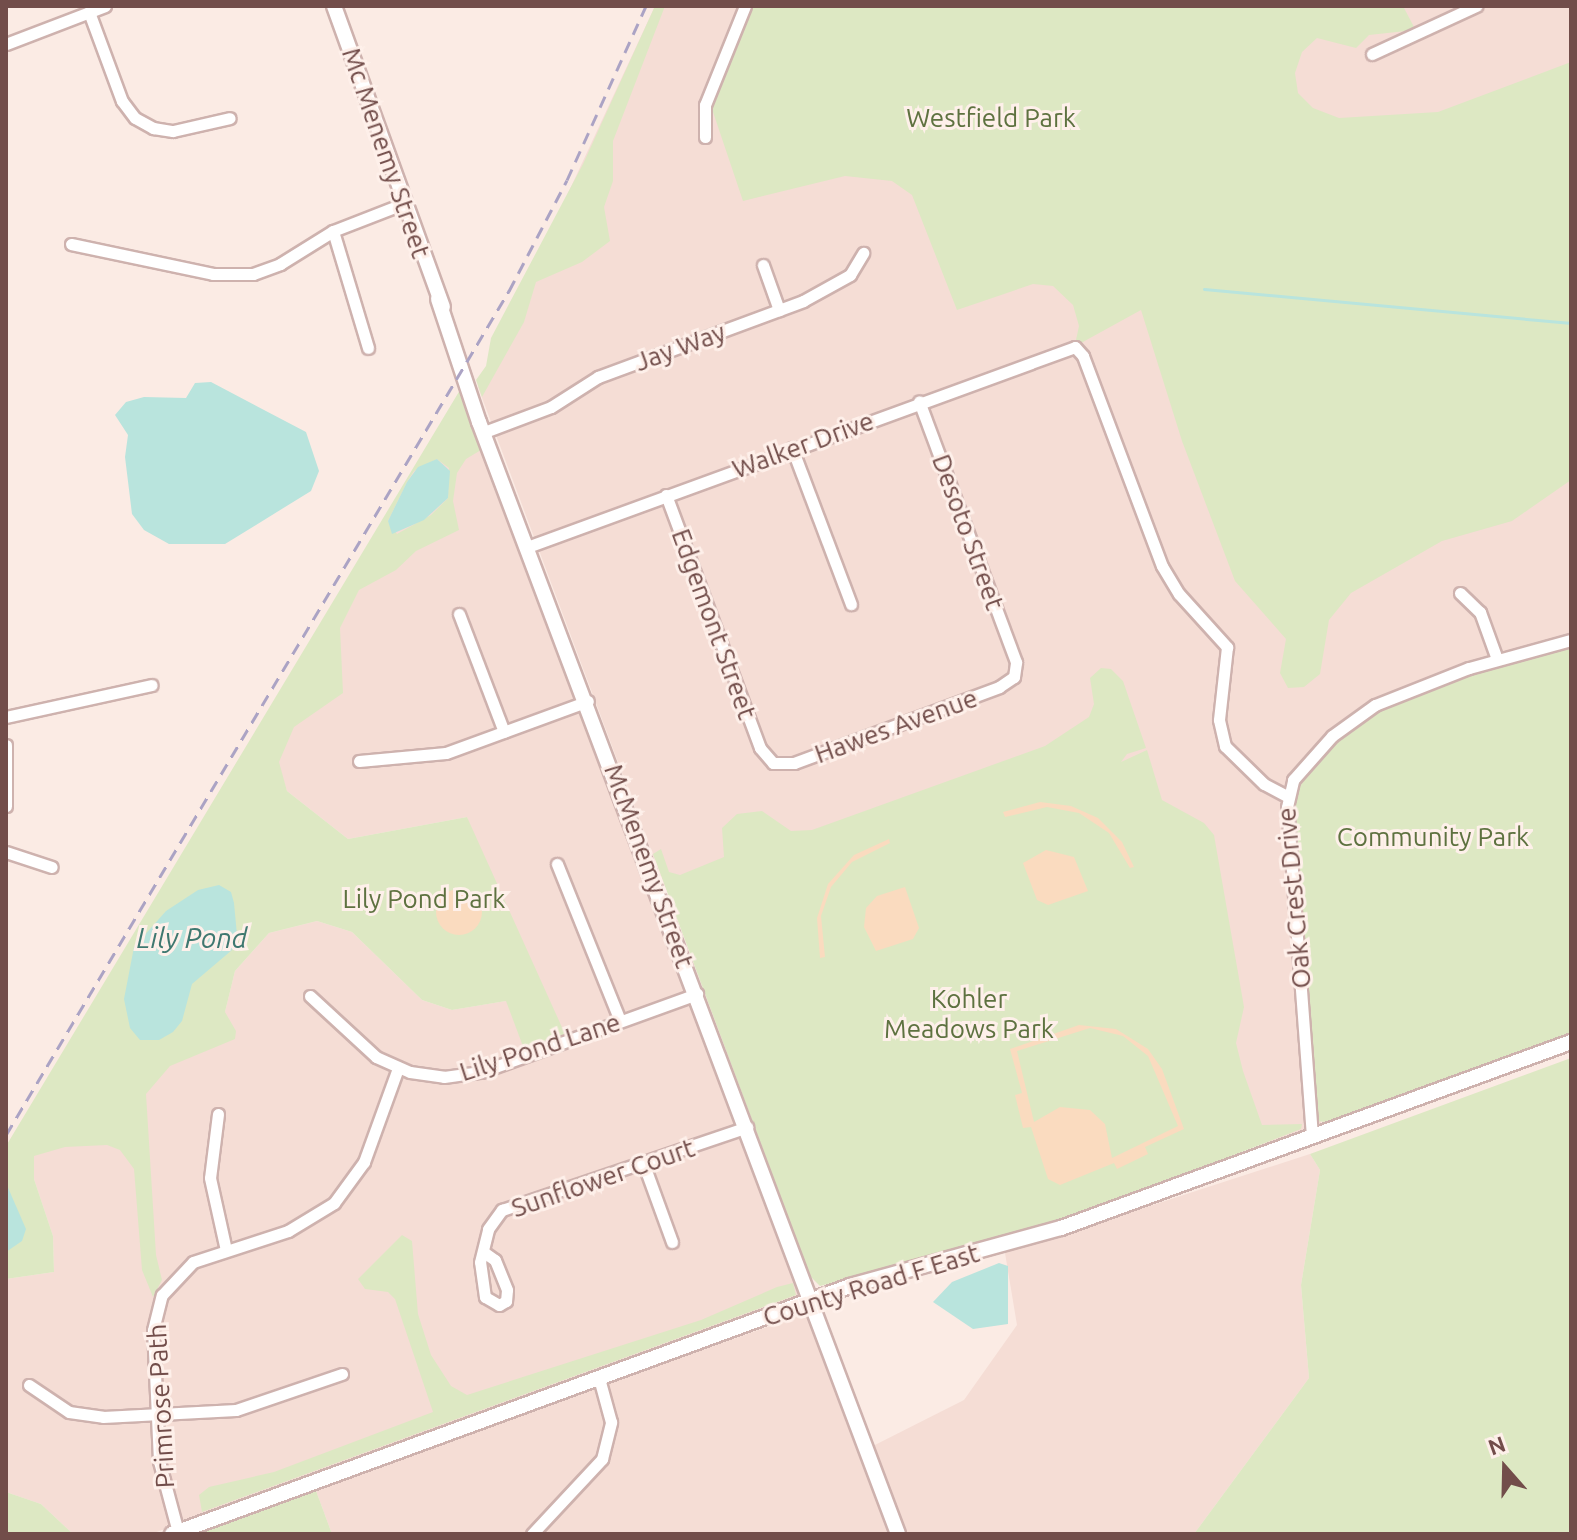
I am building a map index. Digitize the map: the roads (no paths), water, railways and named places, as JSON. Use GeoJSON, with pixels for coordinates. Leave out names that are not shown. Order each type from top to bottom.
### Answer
{"type":"FeatureCollection","features":[{"type":"Feature","properties":{"kind":"street"},"geometry":{"type":"LineString","coordinates":[[6,44],[105,6]]}},
{"type":"Feature","properties":{"kind":"street","name":"Mc Menemy Street"},"geometry":{"type":"LineString","coordinates":[[334,6],[438,299]]}},
{"type":"Feature","properties":{"kind":"street"},"geometry":{"type":"LineString","coordinates":[[705,137],[705,105],[745,6]]}},
{"type":"Feature","properties":{"kind":"street"},"geometry":{"type":"LineString","coordinates":[[1372,54],[1476,6]]}},
{"type":"Feature","properties":{"kind":"street"},"geometry":{"type":"LineString","coordinates":[[89,12],[122,101],[135,118],[153,128],[173,131],[230,118]]}},
{"type":"Feature","properties":{"kind":"street"},"geometry":{"type":"LineString","coordinates":[[71,244],[238,276],[280,264],[333,231],[405,203]]}},
{"type":"Feature","properties":{"kind":"street"},"geometry":{"type":"LineString","coordinates":[[333,231],[368,348]]}},
{"type":"Feature","properties":{"kind":"street","name":"Jay Way"},"geometry":{"type":"LineString","coordinates":[[487,431],[549,408],[593,379],[779,310],[848,277],[863,253]]}},
{"type":"Feature","properties":{"kind":"street"},"geometry":{"type":"LineString","coordinates":[[763,265],[779,310]]}},
{"type":"Feature","properties":{"kind":"street","name":"McMenemy Street"},"geometry":{"type":"LineString","coordinates":[[438,299],[812,1300]]}},
{"type":"Feature","properties":{"kind":"street","name":"Walker Drive"},"geometry":{"type":"LineString","coordinates":[[530,546],[919,401],[1076,348]]}},
{"type":"Feature","properties":{"kind":"street","name":"Oak Crest Drive"},"geometry":{"type":"LineString","coordinates":[[1076,348],[1164,569],[1227,647],[1219,720],[1225,746],[1264,784],[1287,796],[1312,1136]]}},
{"type":"Feature","properties":{"kind":"street","name":"Desoto Street"},"geometry":{"type":"LineString","coordinates":[[919,401],[1016,662]]}},
{"type":"Feature","properties":{"kind":"street"},"geometry":{"type":"LineString","coordinates":[[792,448],[851,604]]}},
{"type":"Feature","properties":{"kind":"street","name":"Edgemont Street"},"geometry":{"type":"LineString","coordinates":[[666,495],[763,753]]}},
{"type":"Feature","properties":{"kind":"street"},"geometry":{"type":"LineString","coordinates":[[1460,593],[1479,610],[1497,659]]}},
{"type":"Feature","properties":{"kind":"street"},"geometry":{"type":"LineString","coordinates":[[459,614],[504,732]]}},
{"type":"Feature","properties":{"kind":"street"},"geometry":{"type":"LineString","coordinates":[[1287,796],[1300,770],[1359,714],[1497,659],[1571,640]]}},
{"type":"Feature","properties":{"kind":"street","name":"Hawes Avenue"},"geometry":{"type":"LineString","coordinates":[[763,753],[776,764],[794,763],[1005,685],[1015,675],[1016,662]]}},
{"type":"Feature","properties":{"kind":"street"},"geometry":{"type":"LineString","coordinates":[[6,717],[152,685]]}},
{"type":"Feature","properties":{"kind":"street"},"geometry":{"type":"LineString","coordinates":[[359,761],[430,757],[588,701]]}},
{"type":"Feature","properties":{"kind":"street"},"geometry":{"type":"LineString","coordinates":[[6,745],[6,806]]}},
{"type":"Feature","properties":{"kind":"street"},"geometry":{"type":"LineString","coordinates":[[6,852],[52,867]]}},
{"type":"Feature","properties":{"kind":"street"},"geometry":{"type":"LineString","coordinates":[[557,864],[620,1021]]}},
{"type":"Feature","properties":{"kind":"street","name":"Lily Pond Lane"},"geometry":{"type":"LineString","coordinates":[[310,996],[359,1044],[398,1068],[444,1077],[475,1073],[697,994]]}},
{"type":"Feature","properties":{"kind":"street","name":"County Road F East"},"geometry":{"type":"LineString","coordinates":[[175,1533],[812,1300],[905,1269],[1061,1228],[1571,1042]]}},
{"type":"Feature","properties":{"kind":"street","name":"Primrose Path"},"geometry":{"type":"LineString","coordinates":[[175,1533],[161,1477],[153,1326],[160,1298],[185,1267],[305,1223],[344,1192],[364,1162],[398,1068]]}},
{"type":"Feature","properties":{"kind":"street"},"geometry":{"type":"LineString","coordinates":[[218,1114],[210,1178],[226,1250]]}},
{"type":"Feature","properties":{"kind":"street","name":"Sunflower Court"},"geometry":{"type":"LineString","coordinates":[[485,1253],[490,1225],[509,1206],[644,1165],[747,1127]]}},
{"type":"Feature","properties":{"kind":"street"},"geometry":{"type":"LineString","coordinates":[[644,1165],[672,1242]]}},
{"type":"Feature","properties":{"kind":"street"},"geometry":{"type":"LineString","coordinates":[[812,1300],[898,1534]]}},
{"type":"Feature","properties":{"kind":"street"},"geometry":{"type":"LineString","coordinates":[[29,1385],[78,1415],[157,1414],[245,1408],[342,1374]]}},
{"type":"Feature","properties":{"kind":"street"},"geometry":{"type":"LineString","coordinates":[[532,1534],[602,1459],[611,1422],[599,1378]]}},
{"type":"Feature","properties":{"kind":"water"},"geometry":{"type":"Polygon","coordinates":[[[211,382],[306,432],[319,471],[311,491],[225,544],[169,544],[144,530],[132,514],[125,457],[128,435],[115,415],[126,402],[144,397],[186,398],[195,383],[211,382]]]}},
{"type":"Feature","properties":{"kind":"water"},"geometry":{"type":"Polygon","coordinates":[[[437,459],[450,471],[448,498],[424,520],[392,534],[388,521],[407,482],[418,467],[437,459]]]}},
{"type":"Feature","properties":{"kind":"water","name":"Lily Pond"},"geometry":{"type":"Polygon","coordinates":[[[219,885],[231,892],[234,903],[237,935],[232,950],[192,984],[182,1021],[173,1032],[159,1040],[140,1040],[130,1028],[124,999],[134,947],[166,911],[198,890],[219,885]]]}},
{"type":"Feature","properties":{"kind":"water"},"geometry":{"type":"Polygon","coordinates":[[[6,1183],[26,1229],[22,1241],[6,1252],[6,1183]]]}},
{"type":"Feature","properties":{"kind":"water"},"geometry":{"type":"Polygon","coordinates":[[[999,1263],[1008,1266],[1008,1324],[973,1329],[933,1302],[952,1282],[999,1263]]]}},
{"type":"Feature","properties":{"kind":"waterway"},"geometry":{"type":"LineString","coordinates":[[1204,289],[1571,323]]}},
{"type":"Feature","properties":{"kind":"railway"},"geometry":{"type":"LineString","coordinates":[[6,1135],[509,291],[567,180],[646,6]]}},
{"type":"Feature","properties":{"kind":"park label","name":"Westfield Park"},"geometry":{"type":"Point","coordinates":[991,118]}},
{"type":"Feature","properties":{"kind":"park label","name":"Community Park"},"geometry":{"type":"Point","coordinates":[1433,837]}},
{"type":"Feature","properties":{"kind":"park label","name":"Lily Pond Park"},"geometry":{"type":"Point","coordinates":[424,899]}},
{"type":"Feature","properties":{"kind":"park label","name":"Kohler Meadows Park"},"geometry":{"type":"Point","coordinates":[969,1014]}}]}
